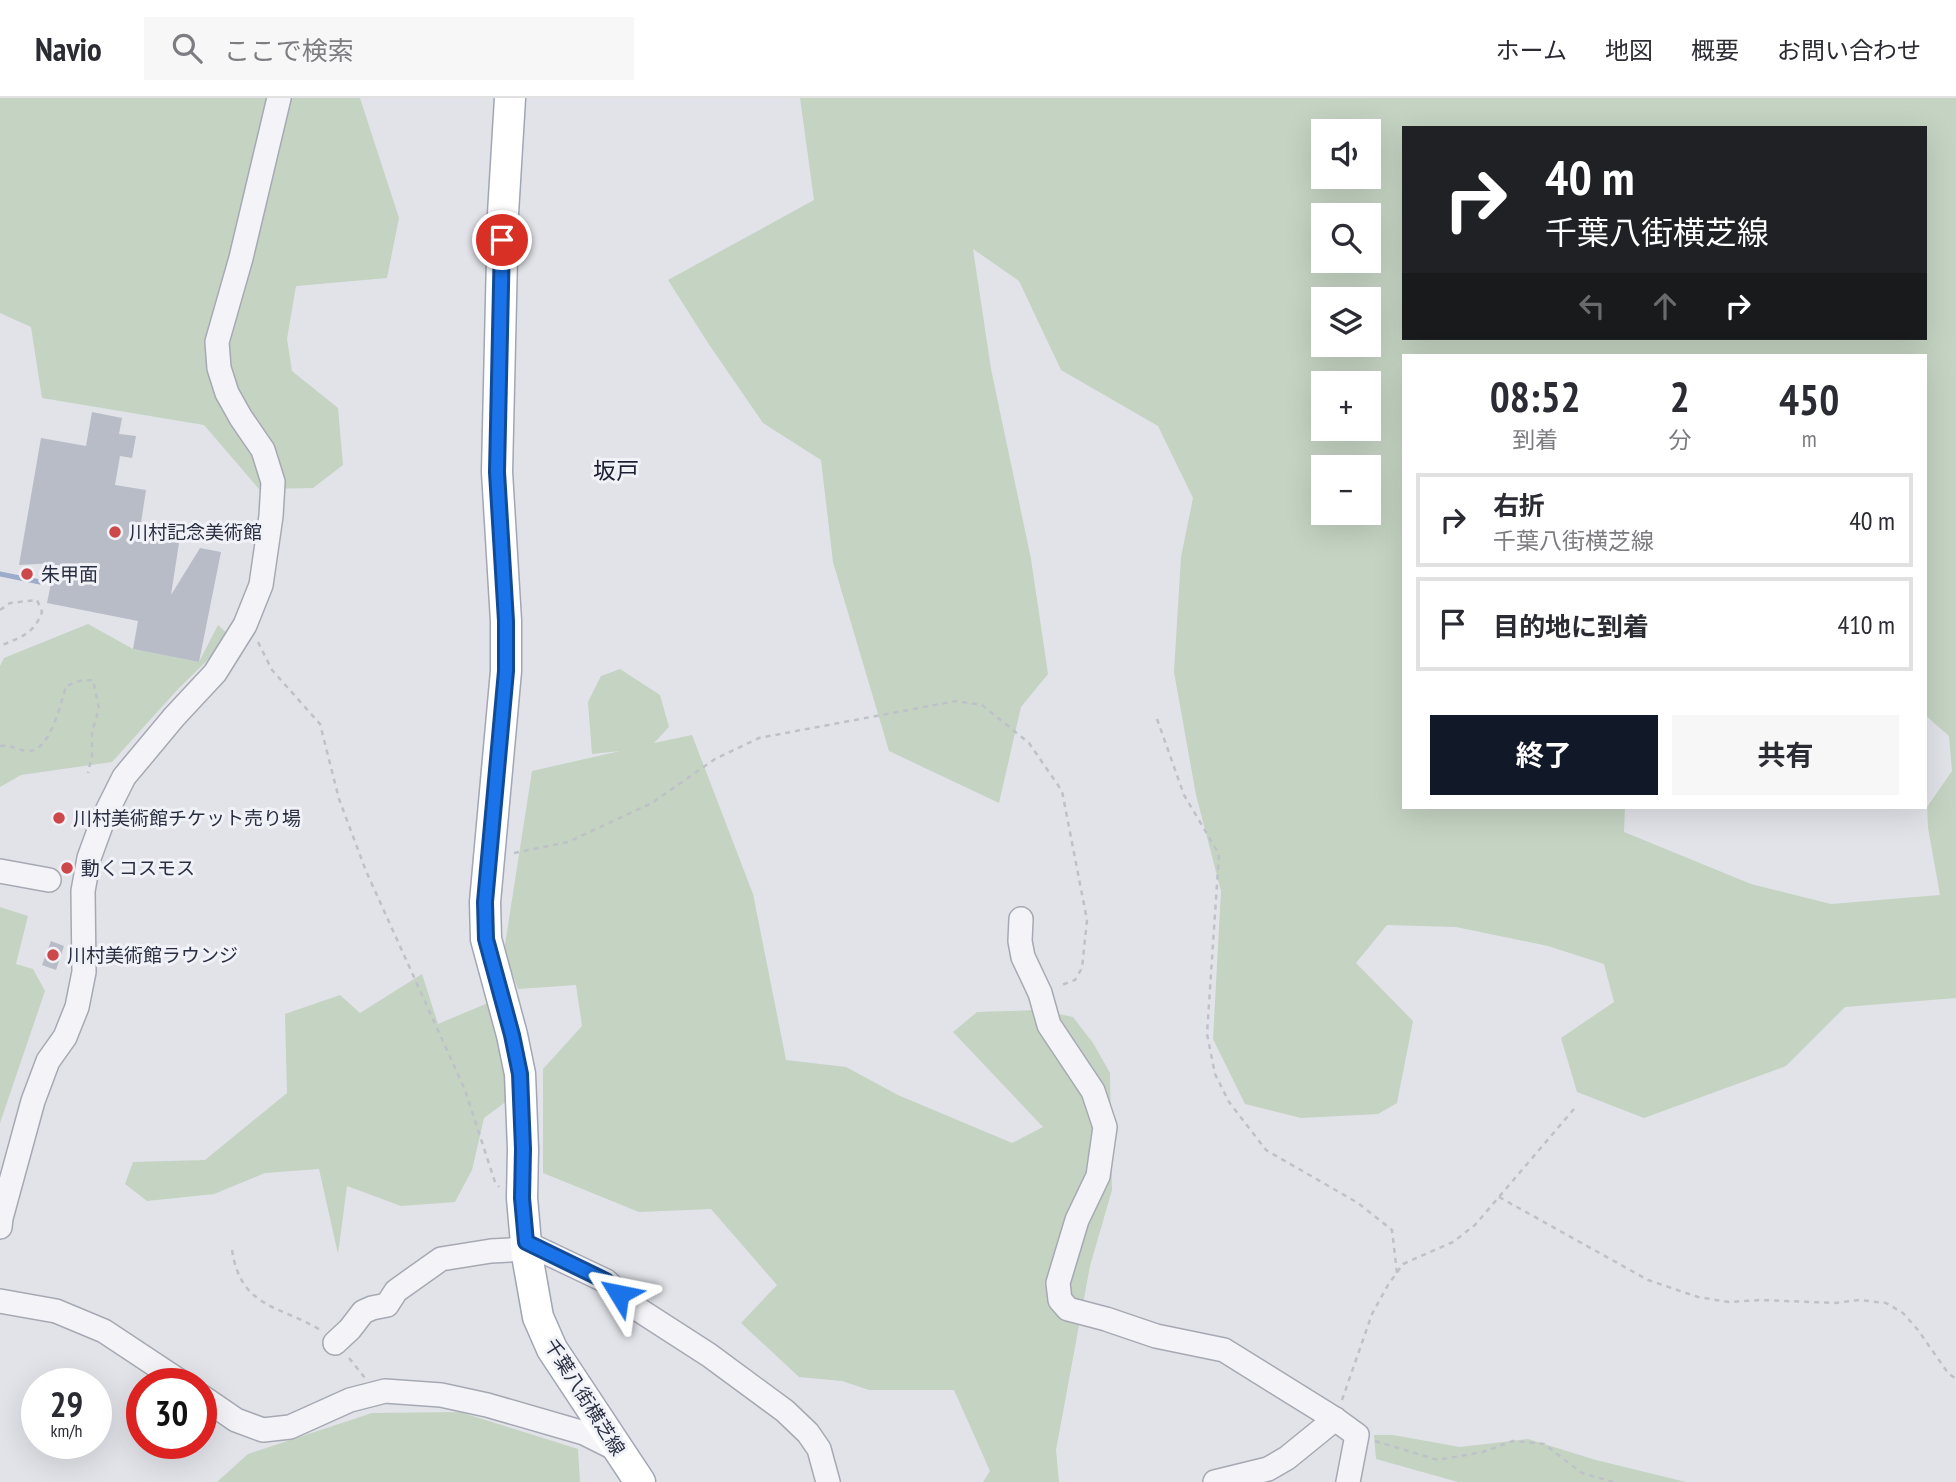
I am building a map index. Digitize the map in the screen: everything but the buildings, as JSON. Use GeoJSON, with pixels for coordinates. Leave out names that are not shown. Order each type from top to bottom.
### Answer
{"type":"FeatureCollection","features":[{"type":"Feature","properties":{"kind":"main road","name":"千葉八街横芝線"},"geometry":{"type":"LineString","coordinates":[[510,98],[503,214],[497,472],[506,621],[506,671],[485,902],[486,939],[520,1074],[522,1198],[538,1317],[552,1349],[640,1482]]}},
{"type":"Feature","properties":{"kind":"street"},"geometry":{"type":"LineString","coordinates":[[0,1227],[33,1101],[48,1060],[65,1037],[76,1007],[84,972],[83,891],[89,858],[104,817],[124,777],[215,673],[247,620],[261,584],[273,482],[263,450],[227,393],[219,368],[218,342],[279,98]]}},
{"type":"Feature","properties":{"kind":"street"},"geometry":{"type":"LineString","coordinates":[[0,870],[49,880]]}},
{"type":"Feature","properties":{"kind":"street"},"geometry":{"type":"LineString","coordinates":[[1021,919],[1020,942],[1023,957],[1040,993],[1049,1025],[1093,1091],[1105,1126],[1098,1176],[1077,1220],[1058,1283],[1060,1300],[1068,1309],[1156,1336],[1224,1349],[1335,1419],[1357,1436],[1348,1482]]}},
{"type":"Feature","properties":{"kind":"street"},"geometry":{"type":"LineString","coordinates":[[335,1343],[363,1312],[387,1305],[396,1291],[441,1259],[527,1246],[606,1281],[633,1306],[709,1355],[785,1410],[808,1433],[819,1449],[828,1482]]}},
{"type":"Feature","properties":{"kind":"street"},"geometry":{"type":"LineString","coordinates":[[0,1301],[56,1311],[104,1331],[160,1368]]}},
{"type":"Feature","properties":{"kind":"street"},"geometry":{"type":"LineString","coordinates":[[217,1407],[236,1420],[263,1430],[290,1427],[349,1400],[385,1391],[440,1395],[487,1405],[584,1433],[618,1450]]}},
{"type":"Feature","properties":{"kind":"street"},"geometry":{"type":"LineString","coordinates":[[1214,1482],[1268,1469],[1287,1458],[1335,1419]]}},
{"type":"Feature","properties":{"kind":"path"},"geometry":{"type":"LineString","coordinates":[[0,610],[10,603],[37,600],[42,612],[37,627],[0,646]]}},
{"type":"Feature","properties":{"kind":"path"},"geometry":{"type":"LineString","coordinates":[[247,620],[272,670],[320,724],[339,799],[366,871],[466,1090],[495,1182],[502,1191]]}},
{"type":"Feature","properties":{"kind":"path"},"geometry":{"type":"LineString","coordinates":[[0,746],[9,745],[27,751],[38,748],[47,739],[66,686],[93,680],[99,709],[92,732],[92,755],[88,773]]}},
{"type":"Feature","properties":{"kind":"path"},"geometry":{"type":"LineString","coordinates":[[490,858],[568,842],[652,803],[716,758],[760,738],[956,701],[982,705],[1029,743],[1062,790],[1087,920],[1086,932],[1082,968],[1075,980],[1040,993]]}},
{"type":"Feature","properties":{"kind":"path"},"geometry":{"type":"LineString","coordinates":[[1157,719],[1184,795],[1219,854],[1207,1034],[1215,1074],[1230,1102],[1266,1150],[1358,1203],[1392,1230],[1397,1273]]}},
{"type":"Feature","properties":{"kind":"path"},"geometry":{"type":"LineString","coordinates":[[1335,1419],[1372,1314],[1403,1264],[1453,1242],[1475,1225],[1574,1109]]}},
{"type":"Feature","properties":{"kind":"path"},"geometry":{"type":"LineString","coordinates":[[1499,1197],[1648,1280],[1698,1297],[1729,1302],[1761,1300],[1825,1303],[1859,1300],[1886,1303],[1903,1313],[1948,1373],[1956,1379]]}},
{"type":"Feature","properties":{"kind":"path"},"geometry":{"type":"LineString","coordinates":[[232,1250],[235,1270],[246,1290],[273,1308],[304,1320],[323,1332],[360,1371],[375,1393]]}},
{"type":"Feature","properties":{"kind":"path"},"geometry":{"type":"LineString","coordinates":[[1357,1436],[1438,1460],[1483,1451],[1513,1441],[1544,1444],[1582,1473],[1614,1482]]}},
{"type":"Feature","properties":{"kind":"green space"},"geometry":{"type":"Polygon","coordinates":[[[0,98],[360,98],[399,218],[387,278],[296,286],[287,339],[292,371],[338,408],[343,465],[313,488],[259,489],[204,425],[42,398],[31,327],[0,313],[0,98]]]}},
{"type":"Feature","properties":{"kind":"green space"},"geometry":{"type":"Polygon","coordinates":[[[800,98],[1956,98],[1956,998],[1845,1007],[1786,1066],[1644,1118],[1577,1092],[1561,1038],[1614,1002],[1604,964],[1548,946],[1456,927],[1387,925],[1356,963],[1413,1021],[1397,1103],[1378,1114],[1301,1118],[1245,1104],[1213,1039],[1221,891],[1196,795],[1174,672],[1181,557],[1193,498],[1158,426],[1061,370],[1019,281],[973,249],[991,369],[1031,559],[1048,674],[1021,707],[999,803],[889,751],[833,562],[821,460],[763,423],[668,280],[814,200],[800,98]]]}},
{"type":"Feature","properties":{"kind":"green space"},"geometry":{"type":"Polygon","coordinates":[[[88,624],[133,649],[199,662],[218,625],[231,637],[178,689],[112,762],[21,775],[0,787],[0,666],[4,658],[88,624]]]}},
{"type":"Feature","properties":{"kind":"green space"},"geometry":{"type":"Polygon","coordinates":[[[620,669],[660,695],[669,727],[654,743],[692,735],[753,894],[786,1060],[846,1067],[898,1095],[1012,1143],[1043,1127],[953,1032],[977,1012],[1039,1010],[1073,1017],[1093,1043],[1110,1073],[1112,1190],[1090,1266],[1056,1450],[1059,1482],[983,1482],[990,1471],[954,1390],[869,1390],[842,1381],[799,1377],[741,1323],[777,1285],[711,1209],[639,1212],[543,1173],[543,1069],[582,1026],[576,985],[518,989],[504,951],[532,771],[620,751],[592,754],[588,702],[601,676],[620,669]]]}},
{"type":"Feature","properties":{"kind":"green space"},"geometry":{"type":"Polygon","coordinates":[[[0,907],[28,916],[16,964],[33,969],[45,991],[0,1123],[0,907]]]}},
{"type":"Feature","properties":{"kind":"green space"},"geometry":{"type":"Polygon","coordinates":[[[422,974],[438,1024],[495,1000],[512,1097],[484,1118],[472,1170],[455,1202],[401,1206],[347,1186],[338,1254],[319,1169],[265,1173],[214,1194],[147,1201],[125,1184],[133,1162],[205,1160],[287,1093],[285,1014],[340,995],[360,1013],[422,974]]]}},
{"type":"Feature","properties":{"kind":"green space"},"geometry":{"type":"Polygon","coordinates":[[[460,1412],[578,1449],[580,1482],[217,1482],[248,1454],[372,1413],[460,1412]]]}},
{"type":"Feature","properties":{"kind":"green space"},"geometry":{"type":"Polygon","coordinates":[[[1374,1435],[1393,1435],[1460,1447],[1528,1439],[1596,1460],[1686,1482],[1458,1482],[1376,1459],[1374,1435]]]}},
{"type":"Feature","properties":{"kind":"waterway"},"geometry":{"type":"LineString","coordinates":[[0,574],[40,582]]}},
{"type":"Feature","properties":{"kind":"place","name":"川村記念美術館"},"geometry":{"type":"Point","coordinates":[115,532]}},
{"type":"Feature","properties":{"kind":"place","name":"朱甲面"},"geometry":{"type":"Point","coordinates":[27,574]}},
{"type":"Feature","properties":{"kind":"place","name":"川村美術館チケット売り場"},"geometry":{"type":"Point","coordinates":[59,818]}},
{"type":"Feature","properties":{"kind":"place","name":"動くコスモス"},"geometry":{"type":"Point","coordinates":[67,868]}},
{"type":"Feature","properties":{"kind":"place","name":"川村美術館ラウンジ"},"geometry":{"type":"Point","coordinates":[53,955]}},
{"type":"Feature","properties":{"kind":"district","name":"坂戸"},"geometry":{"type":"Point","coordinates":[616,470]}},
{"type":"Feature","properties":{"kind":"route"},"geometry":{"type":"LineString","coordinates":[[502,240],[497,472],[506,621],[506,671],[485,902],[486,939],[520,1074],[522,1198],[526,1242],[606,1281],[619,1294]]}}]}
